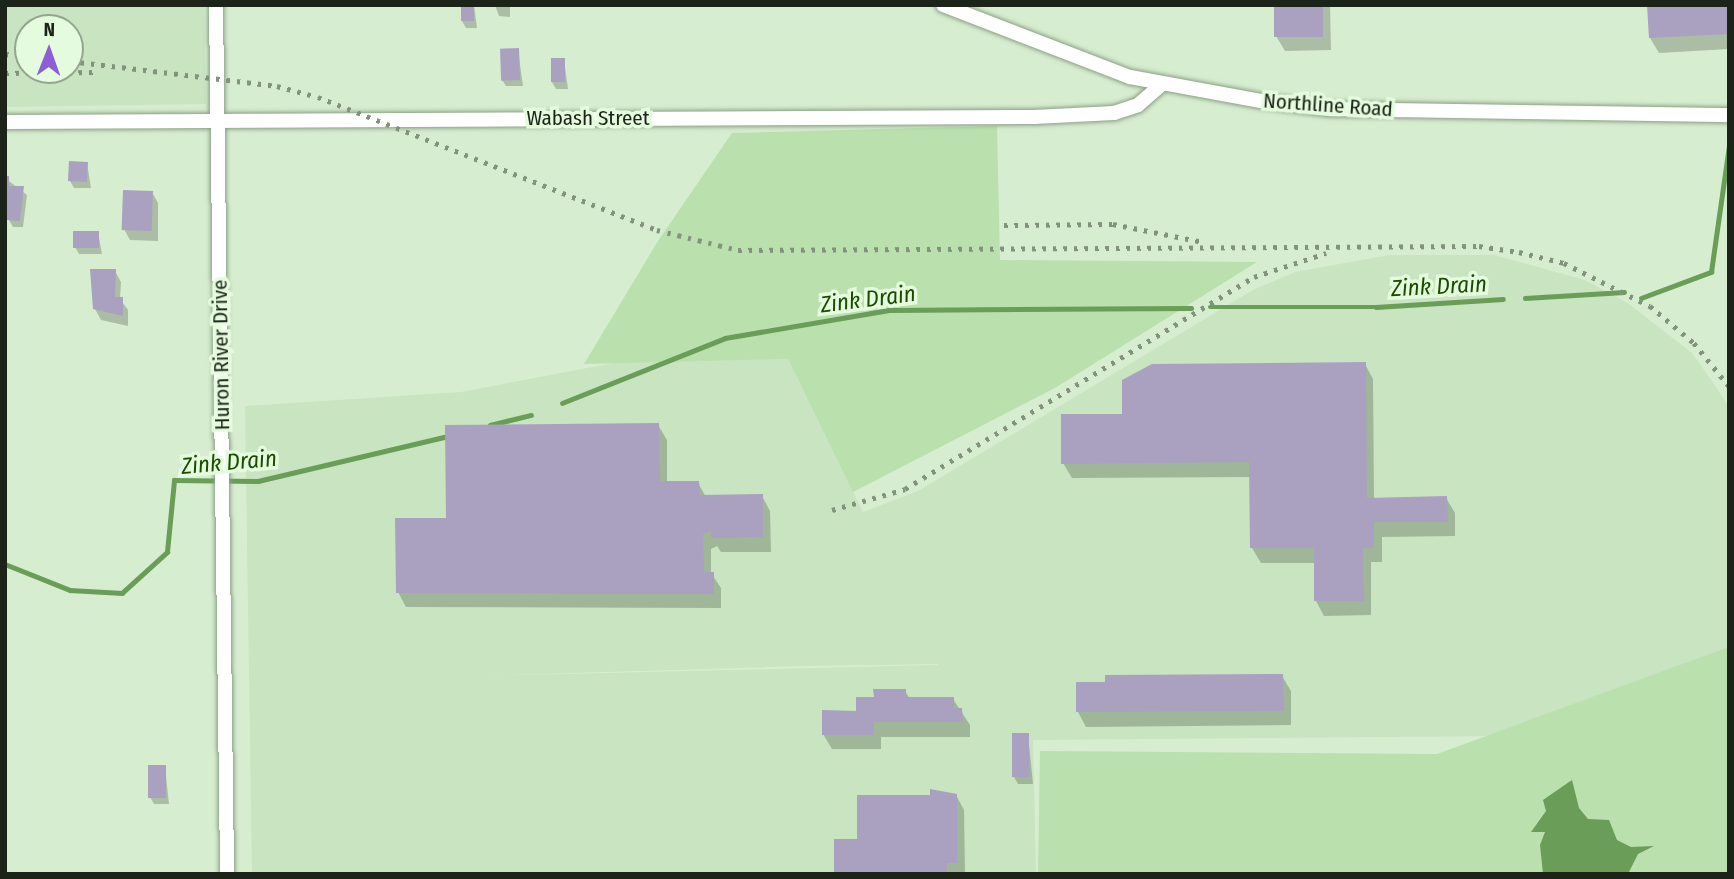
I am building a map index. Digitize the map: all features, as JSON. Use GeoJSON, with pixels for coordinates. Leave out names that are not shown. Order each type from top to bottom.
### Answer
{"type":"FeatureCollection","features":[{"type":"Feature","properties":{"kind":"street","name":"Huron River Drive"},"geometry":{"type":"LineString","coordinates":[[216,5],[227,874]]}},
{"type":"Feature","properties":{"kind":"street","name":"Northline Road"},"geometry":{"type":"LineString","coordinates":[[943,5],[1050,49],[1161,84],[1331,109],[1729,115]]}},
{"type":"Feature","properties":{"kind":"street","name":"Wabash Street"},"geometry":{"type":"LineString","coordinates":[[5,122],[1034,117],[1114,113],[1138,105],[1161,84]]}},
{"type":"Feature","properties":{"kind":"shaded area"},"geometry":{"type":"Polygon","coordinates":[[[5,5],[204,5],[206,104],[5,107],[5,5]]]}},
{"type":"Feature","properties":{"kind":"shaded area"},"geometry":{"type":"Polygon","coordinates":[[[997,126],[1000,260],[1257,262],[1055,388],[853,492],[788,359],[584,364],[658,241],[732,133],[997,126]]]}},
{"type":"Feature","properties":{"kind":"shaded area"},"geometry":{"type":"Polygon","coordinates":[[[1390,255],[1494,255],[1585,280],[1629,304],[1692,353],[1729,407],[1729,734],[1033,740],[1036,874],[252,874],[245,406],[461,392],[619,362],[788,359],[863,512],[918,491],[1253,290],[1295,272],[1390,255]],[[938,665],[802,666],[474,676],[938,665]]]}},
{"type":"Feature","properties":{"kind":"shaded area"},"geometry":{"type":"Polygon","coordinates":[[[1729,647],[1729,874],[1038,874],[1040,751],[1437,754],[1729,647]]]}},
{"type":"Feature","properties":{"kind":"shaded area"},"geometry":{"type":"Polygon","coordinates":[[[1572,780],[1579,808],[1588,819],[1609,820],[1617,840],[1631,847],[1654,846],[1638,854],[1628,874],[1543,874],[1540,845],[1545,832],[1531,832],[1546,811],[1543,800],[1572,780]]]}},
{"type":"Feature","properties":{"kind":"building"},"geometry":{"type":"Polygon","coordinates":[[[461,5],[474,5],[474,21],[461,21],[461,5]]]}},
{"type":"Feature","properties":{"kind":"building"},"geometry":{"type":"Polygon","coordinates":[[[1274,5],[1323,5],[1323,37],[1274,37],[1274,5]]]}},
{"type":"Feature","properties":{"kind":"building"},"geometry":{"type":"Polygon","coordinates":[[[1647,5],[1729,5],[1729,34],[1649,38],[1647,5]]]}},
{"type":"Feature","properties":{"kind":"building"},"geometry":{"type":"Polygon","coordinates":[[[519,48],[520,80],[501,81],[500,49],[519,48]]]}},
{"type":"Feature","properties":{"kind":"building"},"geometry":{"type":"Polygon","coordinates":[[[551,58],[565,58],[565,82],[551,82],[551,58]]]}},
{"type":"Feature","properties":{"kind":"building"},"geometry":{"type":"Polygon","coordinates":[[[69,161],[88,162],[87,182],[68,181],[69,161]]]}},
{"type":"Feature","properties":{"kind":"building"},"geometry":{"type":"Polygon","coordinates":[[[5,176],[9,176],[9,186],[24,186],[20,221],[7,220],[5,176]]]}},
{"type":"Feature","properties":{"kind":"building"},"geometry":{"type":"Polygon","coordinates":[[[123,190],[153,191],[152,231],[122,230],[123,190]]]}},
{"type":"Feature","properties":{"kind":"building"},"geometry":{"type":"Polygon","coordinates":[[[73,231],[99,231],[99,248],[73,248],[73,231]]]}},
{"type":"Feature","properties":{"kind":"building"},"geometry":{"type":"Polygon","coordinates":[[[90,269],[116,269],[115,297],[123,297],[123,316],[93,309],[90,269]]]}},
{"type":"Feature","properties":{"kind":"building"},"geometry":{"type":"Polygon","coordinates":[[[1366,362],[1367,498],[1447,496],[1448,522],[1374,522],[1374,548],[1363,548],[1364,601],[1314,601],[1314,548],[1250,548],[1249,462],[1061,464],[1061,414],[1122,414],[1122,380],[1152,364],[1366,362]]]}},
{"type":"Feature","properties":{"kind":"building"},"geometry":{"type":"Polygon","coordinates":[[[659,423],[660,481],[699,481],[700,495],[763,494],[763,537],[711,538],[711,531],[703,534],[704,572],[714,572],[714,594],[396,593],[395,518],[446,518],[445,425],[659,423]]]}},
{"type":"Feature","properties":{"kind":"building"},"geometry":{"type":"Polygon","coordinates":[[[1283,674],[1284,711],[1076,712],[1076,682],[1105,682],[1105,675],[1283,674]]]}},
{"type":"Feature","properties":{"kind":"building"},"geometry":{"type":"Polygon","coordinates":[[[873,689],[906,689],[906,697],[954,697],[954,708],[962,708],[963,722],[874,722],[874,735],[822,735],[822,710],[856,711],[856,697],[874,697],[873,689]]]}},
{"type":"Feature","properties":{"kind":"building"},"geometry":{"type":"Polygon","coordinates":[[[1012,733],[1029,733],[1029,777],[1012,777],[1012,733]]]}},
{"type":"Feature","properties":{"kind":"building"},"geometry":{"type":"Polygon","coordinates":[[[148,765],[166,765],[166,798],[148,798],[148,765]]]}},
{"type":"Feature","properties":{"kind":"building"},"geometry":{"type":"Polygon","coordinates":[[[930,789],[957,794],[957,863],[947,863],[947,873],[834,872],[834,839],[857,839],[857,795],[930,795],[930,789]]]}},
{"type":"Feature","properties":{"kind":"waterway","name":"Zink Drain"},"geometry":{"type":"LineString","coordinates":[[1641,298],[1711,272],[1729,146]]}},
{"type":"Feature","properties":{"kind":"waterway","name":"Zink Drain"},"geometry":{"type":"LineString","coordinates":[[1525,298],[1624,292]]}},
{"type":"Feature","properties":{"kind":"waterway","name":"Zink Drain"},"geometry":{"type":"LineString","coordinates":[[1210,307],[1376,307],[1503,299]]}},
{"type":"Feature","properties":{"kind":"waterway","name":"Zink Drain"},"geometry":{"type":"LineString","coordinates":[[562,403],[725,338],[889,310],[1191,308]]}},
{"type":"Feature","properties":{"kind":"waterway","name":"Zink Drain"},"geometry":{"type":"LineString","coordinates":[[490,425],[531,415]]}},
{"type":"Feature","properties":{"kind":"waterway","name":"Zink Drain"},"geometry":{"type":"LineString","coordinates":[[5,564],[70,590],[122,593],[167,552],[174,480],[258,481],[448,436]]}},
{"type":"Feature","properties":{"kind":"railway"},"geometry":{"type":"LineString","coordinates":[[5,54],[14,55]]}},
{"type":"Feature","properties":{"kind":"railway"},"geometry":{"type":"LineString","coordinates":[[84,63],[277,86],[318,97],[657,230],[738,250],[1479,246],[1519,252],[1564,263],[1650,306],[1694,343],[1729,386]]}},
{"type":"Feature","properties":{"kind":"railway"},"geometry":{"type":"LineString","coordinates":[[5,73],[96,72]]}},
{"type":"Feature","properties":{"kind":"railway"},"geometry":{"type":"LineString","coordinates":[[1004,225],[1113,224],[1203,242]]}},
{"type":"Feature","properties":{"kind":"railway"},"geometry":{"type":"LineString","coordinates":[[832,510],[905,489],[1254,277],[1326,253]]}}]}
